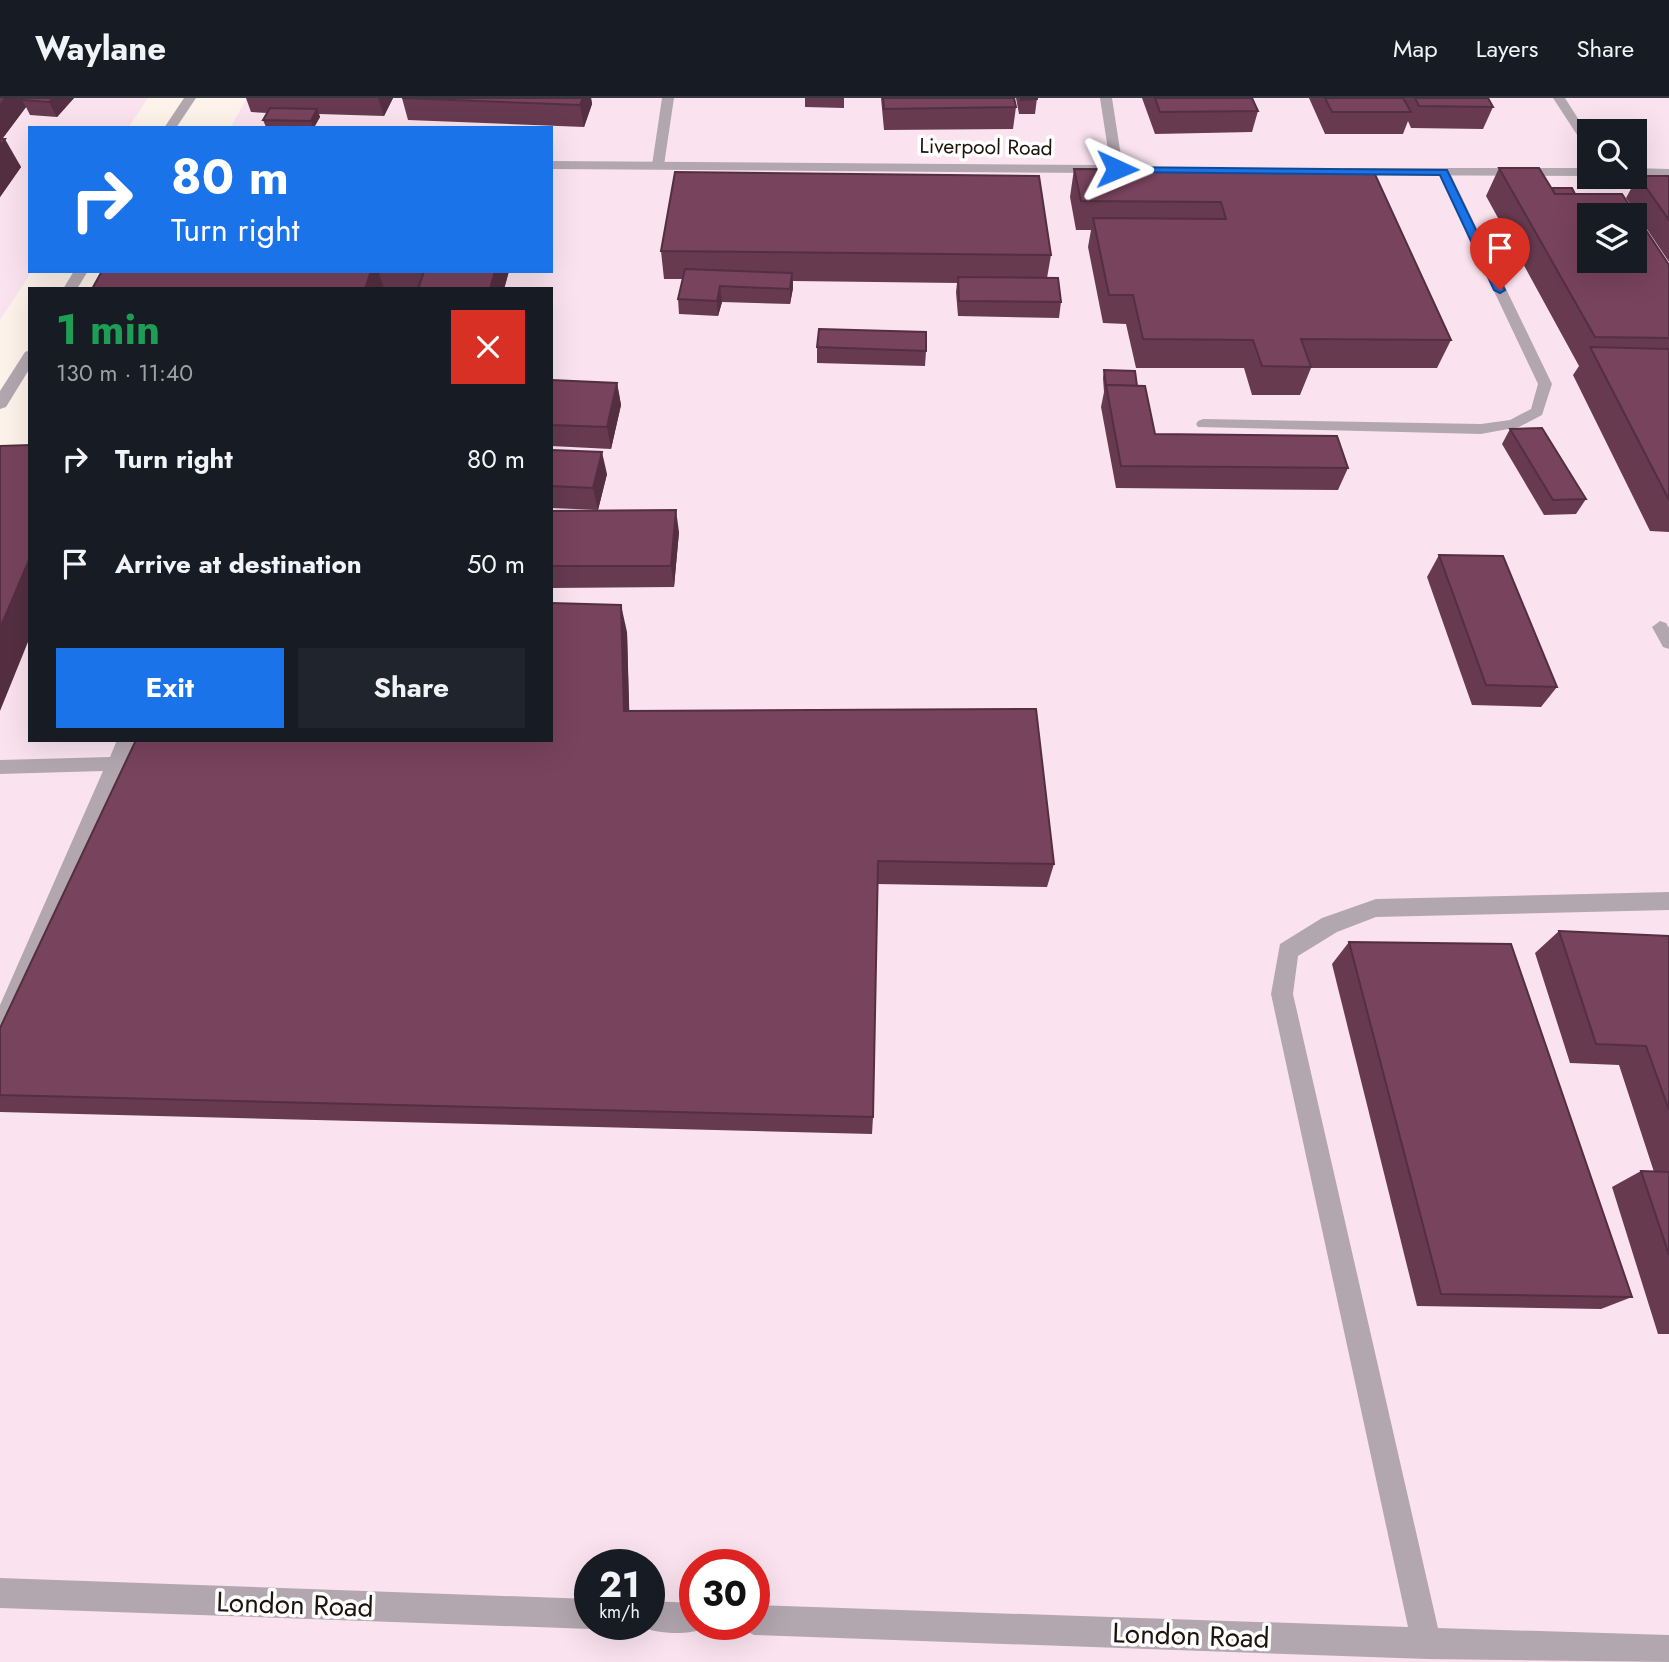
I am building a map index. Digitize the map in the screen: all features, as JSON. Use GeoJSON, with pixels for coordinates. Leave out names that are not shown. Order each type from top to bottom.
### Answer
{"type":"FeatureCollection","features":[{"type":"Feature","properties":{"kind":"street"},"geometry":{"type":"LineString","coordinates":[[171,126],[190,98]]}},
{"type":"Feature","properties":{"kind":"street","name":"Liverpool Road"},"geometry":{"type":"LineString","coordinates":[[553,165],[1124,169],[1106,98]]}},
{"type":"Feature","properties":{"kind":"street"},"geometry":{"type":"LineString","coordinates":[[1335,172],[1577,172]]}},
{"type":"Feature","properties":{"kind":"street"},"geometry":{"type":"LineString","coordinates":[[1647,172],[1669,173]]}},
{"type":"Feature","properties":{"kind":"street"},"geometry":{"type":"LineString","coordinates":[[0,404],[28,358]]}},
{"type":"Feature","properties":{"kind":"street"},"geometry":{"type":"LineString","coordinates":[[1435,1653],[1282,994],[1288,951],[1306,937],[1339,919],[1376,908],[1669,901]]}},
{"type":"Feature","properties":{"kind":"street","name":"London Road"},"geometry":{"type":"LineString","coordinates":[[0,1593],[574,1613]]}},
{"type":"Feature","properties":{"kind":"street","name":"London Road"},"geometry":{"type":"LineString","coordinates":[[770,1621],[1435,1653],[1669,1650]]}},
{"type":"Feature","properties":{"kind":"lane"},"geometry":{"type":"LineString","coordinates":[[658,165],[668,98]]}},
{"type":"Feature","properties":{"kind":"lane"},"geometry":{"type":"LineString","coordinates":[[1559,98],[1577,126]]}},
{"type":"Feature","properties":{"kind":"lane"},"geometry":{"type":"LineString","coordinates":[[1203,424],[1481,429],[1514,424],[1537,412],[1545,384],[1444,173]]}},
{"type":"Feature","properties":{"kind":"lane"},"geometry":{"type":"LineString","coordinates":[[1660,627],[1669,643]]}},
{"type":"Feature","properties":{"kind":"lane"},"geometry":{"type":"LineString","coordinates":[[0,1029],[125,742]]}},
{"type":"Feature","properties":{"kind":"lane"},"geometry":{"type":"LineString","coordinates":[[0,767],[116,764]]}},
{"type":"Feature","properties":{"kind":"shaded area"},"geometry":{"type":"Polygon","coordinates":[[[0,98],[148,98],[129,126],[28,126],[28,273],[31,273],[0,320],[0,98]]]}},
{"type":"Feature","properties":{"kind":"shaded area"},"geometry":{"type":"Polygon","coordinates":[[[247,98],[1669,98],[1669,1662],[0,1662],[0,546],[28,496],[28,742],[553,742],[553,287],[143,287],[150,273],[553,273],[553,126],[231,126],[247,98]]]}},
{"type":"Feature","properties":{"kind":"building"},"geometry":{"type":"Polygon","coordinates":[[[53,98],[49,102],[22,100],[53,98]]]}},
{"type":"Feature","properties":{"kind":"building"},"geometry":{"type":"Polygon","coordinates":[[[402,98],[583,98],[580,105],[402,98]]]}},
{"type":"Feature","properties":{"kind":"building"},"geometry":{"type":"Polygon","coordinates":[[[883,98],[1014,98],[1016,107],[884,109],[883,98]]]}},
{"type":"Feature","properties":{"kind":"building"},"geometry":{"type":"Polygon","coordinates":[[[1155,98],[1252,98],[1258,111],[1160,112],[1155,98]]]}},
{"type":"Feature","properties":{"kind":"building"},"geometry":{"type":"Polygon","coordinates":[[[1325,98],[1403,98],[1411,112],[1332,112],[1325,98]]]}},
{"type":"Feature","properties":{"kind":"building"},"geometry":{"type":"Polygon","coordinates":[[[1415,98],[1488,98],[1493,107],[1419,106],[1415,98]]]}},
{"type":"Feature","properties":{"kind":"building"},"geometry":{"type":"Polygon","coordinates":[[[270,108],[317,109],[311,121],[263,120],[270,108]]]}},
{"type":"Feature","properties":{"kind":"building"},"geometry":{"type":"Polygon","coordinates":[[[1499,168],[1539,168],[1555,194],[1622,194],[1628,203],[1577,203],[1577,273],[1647,273],[1647,232],[1669,265],[1669,338],[1595,337],[1499,168]]]}},
{"type":"Feature","properties":{"kind":"building"},"geometry":{"type":"Polygon","coordinates":[[[1074,169],[1373,170],[1451,340],[1301,339],[1311,367],[1262,366],[1253,340],[1143,339],[1133,295],[1109,295],[1093,218],[1226,219],[1221,202],[1081,201],[1074,169]]]}},
{"type":"Feature","properties":{"kind":"building"},"geometry":{"type":"Polygon","coordinates":[[[675,172],[1039,176],[1051,255],[661,251],[675,172]]]}},
{"type":"Feature","properties":{"kind":"building"},"geometry":{"type":"Polygon","coordinates":[[[1647,176],[1669,176],[1669,220],[1647,189],[1647,176]]]}},
{"type":"Feature","properties":{"kind":"building"},"geometry":{"type":"Polygon","coordinates":[[[1552,188],[1572,188],[1575,194],[1555,194],[1552,188]]]}},
{"type":"Feature","properties":{"kind":"building"},"geometry":{"type":"Polygon","coordinates":[[[685,269],[792,273],[790,289],[720,286],[717,301],[678,299],[685,269]]]}},
{"type":"Feature","properties":{"kind":"building"},"geometry":{"type":"Polygon","coordinates":[[[101,273],[370,273],[366,287],[93,287],[101,273]]]}},
{"type":"Feature","properties":{"kind":"building"},"geometry":{"type":"Polygon","coordinates":[[[423,273],[494,273],[491,287],[419,287],[423,273]]]}},
{"type":"Feature","properties":{"kind":"building"},"geometry":{"type":"Polygon","coordinates":[[[958,277],[1058,278],[1061,302],[959,301],[958,277]]]}},
{"type":"Feature","properties":{"kind":"building"},"geometry":{"type":"Polygon","coordinates":[[[819,329],[926,332],[926,351],[817,347],[819,329]]]}},
{"type":"Feature","properties":{"kind":"building"},"geometry":{"type":"Polygon","coordinates":[[[1590,347],[1669,349],[1669,500],[1590,347]]]}},
{"type":"Feature","properties":{"kind":"building"},"geometry":{"type":"Polygon","coordinates":[[[1104,370],[1135,371],[1137,386],[1106,385],[1104,370]]]}},
{"type":"Feature","properties":{"kind":"building"},"geometry":{"type":"Polygon","coordinates":[[[553,380],[617,383],[607,427],[553,425],[553,380]]]}},
{"type":"Feature","properties":{"kind":"building"},"geometry":{"type":"Polygon","coordinates":[[[1106,385],[1145,386],[1155,434],[1337,436],[1348,468],[1121,466],[1106,385]]]}},
{"type":"Feature","properties":{"kind":"building"},"geometry":{"type":"Polygon","coordinates":[[[1542,428],[1586,499],[1553,500],[1510,429],[1542,428]]]}},
{"type":"Feature","properties":{"kind":"building"},"geometry":{"type":"Polygon","coordinates":[[[28,445],[28,563],[0,628],[0,446],[28,445]]]}},
{"type":"Feature","properties":{"kind":"building"},"geometry":{"type":"Polygon","coordinates":[[[553,450],[602,452],[593,488],[553,486],[553,450]]]}},
{"type":"Feature","properties":{"kind":"building"},"geometry":{"type":"Polygon","coordinates":[[[676,510],[671,566],[553,566],[553,511],[676,510]]]}},
{"type":"Feature","properties":{"kind":"building"},"geometry":{"type":"Polygon","coordinates":[[[1439,555],[1503,556],[1557,687],[1486,685],[1439,555]]]}},
{"type":"Feature","properties":{"kind":"building"},"geometry":{"type":"Polygon","coordinates":[[[553,603],[621,605],[624,711],[1036,709],[1054,864],[878,861],[873,1117],[0,1095],[0,1028],[135,742],[553,742],[553,603]]]}},
{"type":"Feature","properties":{"kind":"building"},"geometry":{"type":"Polygon","coordinates":[[[1559,931],[1669,936],[1669,1110],[1646,1046],[1596,1044],[1559,931]]]}},
{"type":"Feature","properties":{"kind":"building"},"geometry":{"type":"Polygon","coordinates":[[[1349,942],[1511,944],[1632,1297],[1441,1294],[1349,942]]]}},
{"type":"Feature","properties":{"kind":"building"},"geometry":{"type":"Polygon","coordinates":[[[1641,1171],[1669,1172],[1669,1255],[1641,1171]]]}},
{"type":"Feature","properties":{"kind":"route"},"geometry":{"type":"LineString","coordinates":[[1117,169],[1444,173],[1500,290]]}}]}
